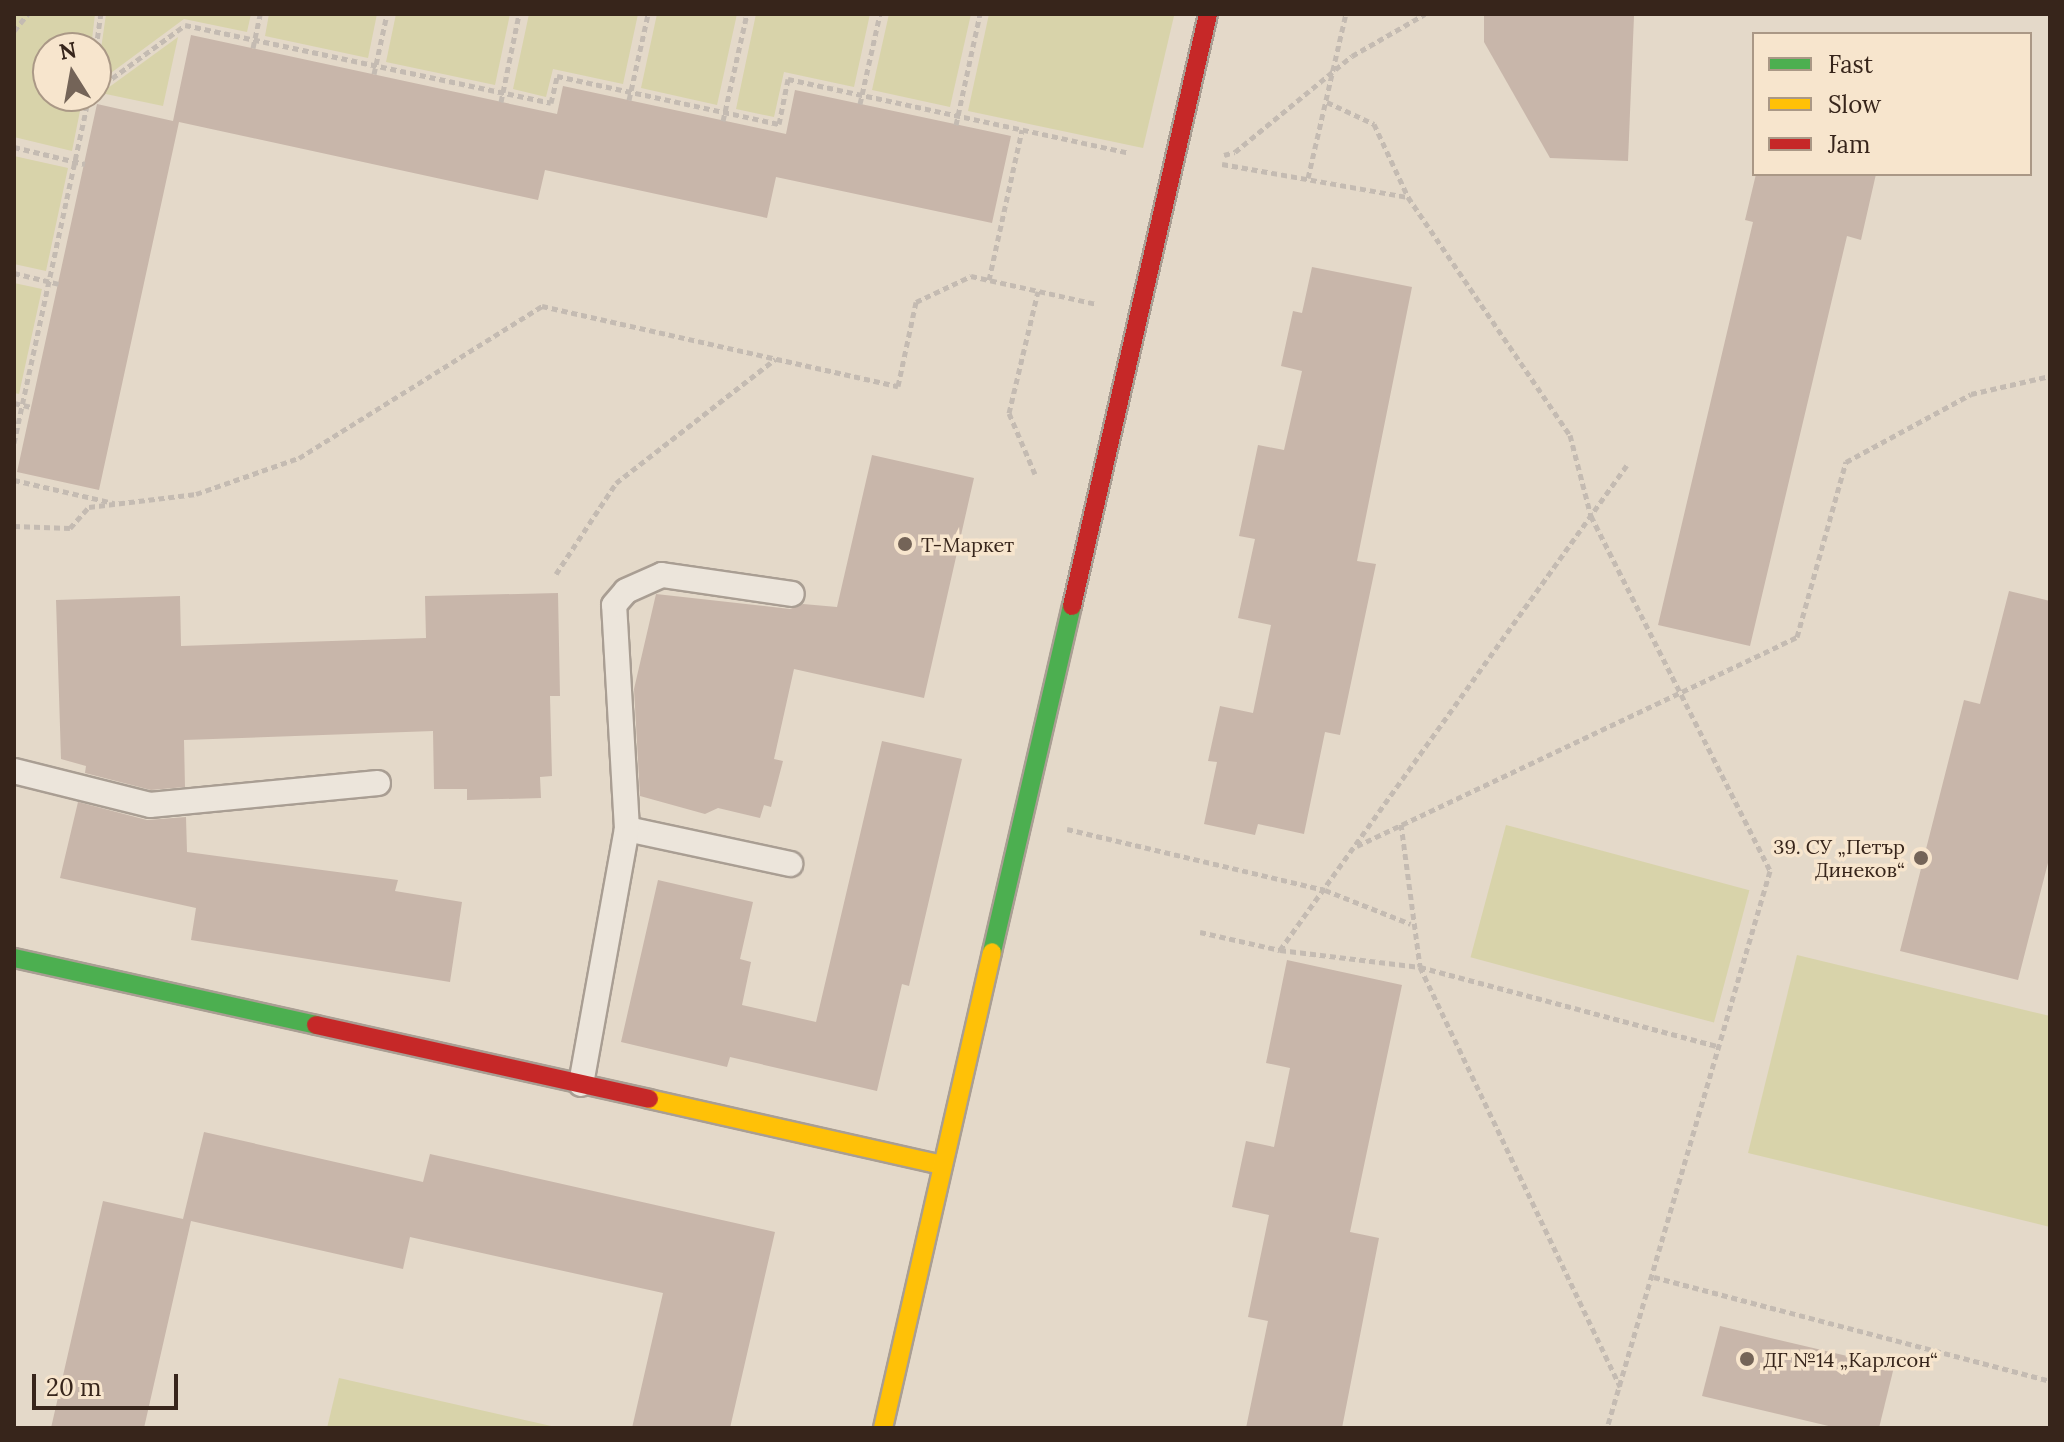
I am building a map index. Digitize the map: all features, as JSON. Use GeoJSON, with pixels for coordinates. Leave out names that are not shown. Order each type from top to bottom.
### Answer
{"type":"FeatureCollection","features":[{"type":"Feature","properties":{"kind":"street"},"geometry":{"type":"LineString","coordinates":[[883,1428],[1208,14]]}},
{"type":"Feature","properties":{"kind":"street"},"geometry":{"type":"LineString","coordinates":[[14,958],[943,1165]]}},
{"type":"Feature","properties":{"kind":"lane"},"geometry":{"type":"LineString","coordinates":[[581,1084],[627,829],[614,605],[626,591],[662,575],[792,594]]}},
{"type":"Feature","properties":{"kind":"lane"},"geometry":{"type":"LineString","coordinates":[[14,771],[150,805],[378,783]]}},
{"type":"Feature","properties":{"kind":"lane"},"geometry":{"type":"LineString","coordinates":[[627,829],[790,864]]}},
{"type":"Feature","properties":{"kind":"path"},"geometry":{"type":"LineString","coordinates":[[14,31],[28,14]]}},
{"type":"Feature","properties":{"kind":"path"},"geometry":{"type":"LineString","coordinates":[[253,48],[260,14]]}},
{"type":"Feature","properties":{"kind":"path"},"geometry":{"type":"LineString","coordinates":[[374,74],[387,14]]}},
{"type":"Feature","properties":{"kind":"path"},"geometry":{"type":"LineString","coordinates":[[501,102],[519,14]]}},
{"type":"Feature","properties":{"kind":"path"},"geometry":{"type":"LineString","coordinates":[[629,100],[648,14]]}},
{"type":"Feature","properties":{"kind":"path"},"geometry":{"type":"LineString","coordinates":[[723,121],[747,14]]}},
{"type":"Feature","properties":{"kind":"path"},"geometry":{"type":"LineString","coordinates":[[860,104],[880,14]]}},
{"type":"Feature","properties":{"kind":"path"},"geometry":{"type":"LineString","coordinates":[[956,125],[980,14]]}},
{"type":"Feature","properties":{"kind":"path"},"geometry":{"type":"LineString","coordinates":[[1308,178],[1346,14]]}},
{"type":"Feature","properties":{"kind":"path"},"geometry":{"type":"LineString","coordinates":[[1174,162],[1235,152],[1333,73],[1425,14]]}},
{"type":"Feature","properties":{"kind":"path"},"geometry":{"type":"LineString","coordinates":[[112,78],[185,25],[551,103],[557,76],[779,124],[788,79],[1133,153]]}},
{"type":"Feature","properties":{"kind":"path"},"geometry":{"type":"LineString","coordinates":[[1327,102],[1374,124],[1408,197],[1570,435],[1591,516],[1770,871],[1654,1277],[1607,1428]]}},
{"type":"Feature","properties":{"kind":"path"},"geometry":{"type":"LineString","coordinates":[[14,443],[86,112]]}},
{"type":"Feature","properties":{"kind":"path"},"geometry":{"type":"LineString","coordinates":[[989,280],[1022,130]]}},
{"type":"Feature","properties":{"kind":"path"},"geometry":{"type":"LineString","coordinates":[[14,147],[85,164]]}},
{"type":"Feature","properties":{"kind":"path"},"geometry":{"type":"LineString","coordinates":[[1201,160],[1408,197]]}},
{"type":"Feature","properties":{"kind":"path"},"geometry":{"type":"LineString","coordinates":[[14,273],[59,284]]}},
{"type":"Feature","properties":{"kind":"path"},"geometry":{"type":"LineString","coordinates":[[14,526],[70,528],[89,507],[196,494],[299,458],[542,306],[898,386],[916,302],[971,276],[1111,307]]}},
{"type":"Feature","properties":{"kind":"path"},"geometry":{"type":"LineString","coordinates":[[1035,474],[1009,413],[1038,291]]}},
{"type":"Feature","properties":{"kind":"path"},"geometry":{"type":"LineString","coordinates":[[556,574],[616,483],[775,359]]}},
{"type":"Feature","properties":{"kind":"path"},"geometry":{"type":"LineString","coordinates":[[1357,846],[1797,637],[1846,462],[1971,394],[2050,376]]}},
{"type":"Feature","properties":{"kind":"path"},"geometry":{"type":"LineString","coordinates":[[14,403],[32,407]]}},
{"type":"Feature","properties":{"kind":"path"},"geometry":{"type":"LineString","coordinates":[[1280,950],[1627,465]]}},
{"type":"Feature","properties":{"kind":"path"},"geometry":{"type":"LineString","coordinates":[[14,480],[118,503]]}},
{"type":"Feature","properties":{"kind":"path"},"geometry":{"type":"LineString","coordinates":[[1023,818],[1325,890],[1412,925]]}},
{"type":"Feature","properties":{"kind":"path"},"geometry":{"type":"LineString","coordinates":[[1401,824],[1420,967],[1620,1387]]}},
{"type":"Feature","properties":{"kind":"path"},"geometry":{"type":"LineString","coordinates":[[1200,932],[1280,950],[1420,967],[1720,1047]]}},
{"type":"Feature","properties":{"kind":"path"},"geometry":{"type":"LineString","coordinates":[[1654,1277],[2050,1381]]}},
{"type":"Feature","properties":{"kind":"shaded area"},"geometry":{"type":"Polygon","coordinates":[[[14,14],[95,14],[93,32],[32,32],[32,112],[80,112],[72,151],[14,137],[14,14]]]}},
{"type":"Feature","properties":{"kind":"shaded area"},"geometry":{"type":"Polygon","coordinates":[[[106,14],[251,14],[247,32],[184,19],[112,72],[112,32],[103,32],[106,14]]]}},
{"type":"Feature","properties":{"kind":"shaded area"},"geometry":{"type":"Polygon","coordinates":[[[269,14],[377,14],[368,58],[265,36],[269,14]]]}},
{"type":"Feature","properties":{"kind":"shaded area"},"geometry":{"type":"Polygon","coordinates":[[[396,14],[510,14],[495,85],[386,62],[396,14]]]}},
{"type":"Feature","properties":{"kind":"shaded area"},"geometry":{"type":"Polygon","coordinates":[[[529,14],[638,14],[623,84],[553,69],[546,97],[513,89],[529,14]]]}},
{"type":"Feature","properties":{"kind":"shaded area"},"geometry":{"type":"Polygon","coordinates":[[[657,14],[737,14],[717,105],[641,88],[657,14]]]}},
{"type":"Feature","properties":{"kind":"shaded area"},"geometry":{"type":"Polygon","coordinates":[[[756,14],[870,14],[854,87],[784,72],[774,117],[736,109],[756,14]]]}},
{"type":"Feature","properties":{"kind":"shaded area"},"geometry":{"type":"Polygon","coordinates":[[[889,14],[971,14],[950,107],[872,90],[889,14]]]}},
{"type":"Feature","properties":{"kind":"shaded area"},"geometry":{"type":"Polygon","coordinates":[[[989,14],[1174,16],[1143,148],[968,111],[989,14]]]}},
{"type":"Feature","properties":{"kind":"shaded area"},"geometry":{"type":"Polygon","coordinates":[[[178,37],[163,106],[112,95],[112,85],[178,37]]]}},
{"type":"Feature","properties":{"kind":"shaded area"},"geometry":{"type":"Polygon","coordinates":[[[14,156],[68,168],[46,271],[14,264],[14,156]]]}},
{"type":"Feature","properties":{"kind":"shaded area"},"geometry":{"type":"Polygon","coordinates":[[[14,283],[42,289],[19,394],[14,393],[14,283]]]}},
{"type":"Feature","properties":{"kind":"shaded area"},"geometry":{"type":"Polygon","coordinates":[[[1506,825],[1749,890],[1714,1023],[1471,957],[1506,825]]]}},
{"type":"Feature","properties":{"kind":"shaded area"},"geometry":{"type":"Polygon","coordinates":[[[1797,955],[2050,1016],[2050,1227],[1748,1153],[1797,955]]]}},
{"type":"Feature","properties":{"kind":"shaded area"},"geometry":{"type":"Polygon","coordinates":[[[339,1378],[560,1428],[327,1428],[339,1378]]]}},
{"type":"Feature","properties":{"kind":"building"},"geometry":{"type":"Polygon","coordinates":[[[1484,14],[1634,16],[1628,161],[1550,158],[1484,42],[1484,14]]]}},
{"type":"Feature","properties":{"kind":"building"},"geometry":{"type":"Polygon","coordinates":[[[191,35],[557,114],[563,86],[786,134],[795,90],[1011,136],[992,223],[776,177],[767,218],[545,170],[538,200],[179,122],[99,490],[17,472],[95,112],[112,112],[112,107],[173,121],[191,35]]]}},
{"type":"Feature","properties":{"kind":"building"},"geometry":{"type":"Polygon","coordinates":[[[1756,176],[1876,176],[1861,240],[1847,236],[1750,646],[1658,625],[1753,222],[1745,220],[1756,176]]]}},
{"type":"Feature","properties":{"kind":"building"},"geometry":{"type":"Polygon","coordinates":[[[1312,267],[1412,287],[1357,561],[1376,564],[1340,735],[1325,732],[1304,834],[1258,824],[1255,835],[1204,824],[1217,762],[1208,761],[1220,706],[1253,713],[1271,625],[1238,618],[1255,539],[1239,536],[1258,445],[1284,450],[1302,371],[1281,366],[1293,311],[1302,313],[1312,267]]]}},
{"type":"Feature","properties":{"kind":"building"},"geometry":{"type":"Polygon","coordinates":[[[872,455],[974,478],[924,698],[794,669],[774,759],[783,761],[771,807],[764,805],[760,818],[718,808],[705,814],[640,796],[634,689],[656,594],[790,609],[803,604],[837,607],[872,455]]]}},
{"type":"Feature","properties":{"kind":"building"},"geometry":{"type":"Polygon","coordinates":[[[2009,591],[2050,601],[2050,855],[2018,980],[1900,951],[1964,700],[1980,704],[2009,591]]]}},
{"type":"Feature","properties":{"kind":"building"},"geometry":{"type":"Polygon","coordinates":[[[558,593],[560,696],[550,696],[552,776],[540,777],[541,798],[467,800],[467,789],[434,789],[433,731],[184,740],[185,787],[151,790],[85,773],[86,766],[61,759],[56,600],[180,596],[181,646],[426,638],[425,596],[558,593]]]}},
{"type":"Feature","properties":{"kind":"building"},"geometry":{"type":"Polygon","coordinates":[[[882,741],[962,759],[909,986],[902,984],[877,1091],[730,1057],[727,1067],[621,1042],[658,880],[753,902],[740,959],[751,962],[742,1005],[816,1022],[882,741]]]}},
{"type":"Feature","properties":{"kind":"building"},"geometry":{"type":"Polygon","coordinates":[[[78,802],[147,820],[186,817],[187,852],[398,880],[395,891],[462,902],[450,982],[191,940],[196,908],[60,878],[78,802]]]}},
{"type":"Feature","properties":{"kind":"building"},"geometry":{"type":"Polygon","coordinates":[[[1287,960],[1402,985],[1350,1232],[1379,1238],[1342,1428],[1246,1428],[1268,1321],[1248,1317],[1269,1215],[1232,1207],[1246,1141],[1274,1147],[1290,1068],[1266,1063],[1287,960]]]}},
{"type":"Feature","properties":{"kind":"building"},"geometry":{"type":"Polygon","coordinates":[[[204,1132],[423,1182],[430,1154],[775,1232],[730,1428],[632,1428],[663,1293],[410,1237],[403,1269],[191,1221],[144,1428],[51,1428],[103,1201],[183,1219],[204,1132]]]}},
{"type":"Feature","properties":{"kind":"building"},"geometry":{"type":"Polygon","coordinates":[[[1720,1326],[1894,1367],[1879,1428],[1837,1428],[1702,1396],[1720,1326]]]}},
{"type":"Feature","properties":{"kind":"traffic: fast"},"geometry":{"type":"LineString","coordinates":[[992,952],[1072,606]]}},
{"type":"Feature","properties":{"kind":"traffic: fast"},"geometry":{"type":"LineString","coordinates":[[14,958],[316,1025]]}},
{"type":"Feature","properties":{"kind":"traffic: slow"},"geometry":{"type":"LineString","coordinates":[[883,1428],[992,952]]}},
{"type":"Feature","properties":{"kind":"traffic: slow"},"geometry":{"type":"LineString","coordinates":[[649,1099],[943,1165]]}},
{"type":"Feature","properties":{"kind":"traffic: jam"},"geometry":{"type":"LineString","coordinates":[[1072,606],[1208,14]]}},
{"type":"Feature","properties":{"kind":"traffic: jam"},"geometry":{"type":"LineString","coordinates":[[316,1025],[649,1099]]}},
{"type":"Feature","properties":{"kind":"place","name":"Т-Маркет"},"geometry":{"type":"Point","coordinates":[905,544]}},
{"type":"Feature","properties":{"kind":"place","name":"39. СУ „Петър Динеков“"},"geometry":{"type":"Point","coordinates":[1921,858]}},
{"type":"Feature","properties":{"kind":"place","name":"ДГ №14 „Карлсон“"},"geometry":{"type":"Point","coordinates":[1747,1359]}}]}
